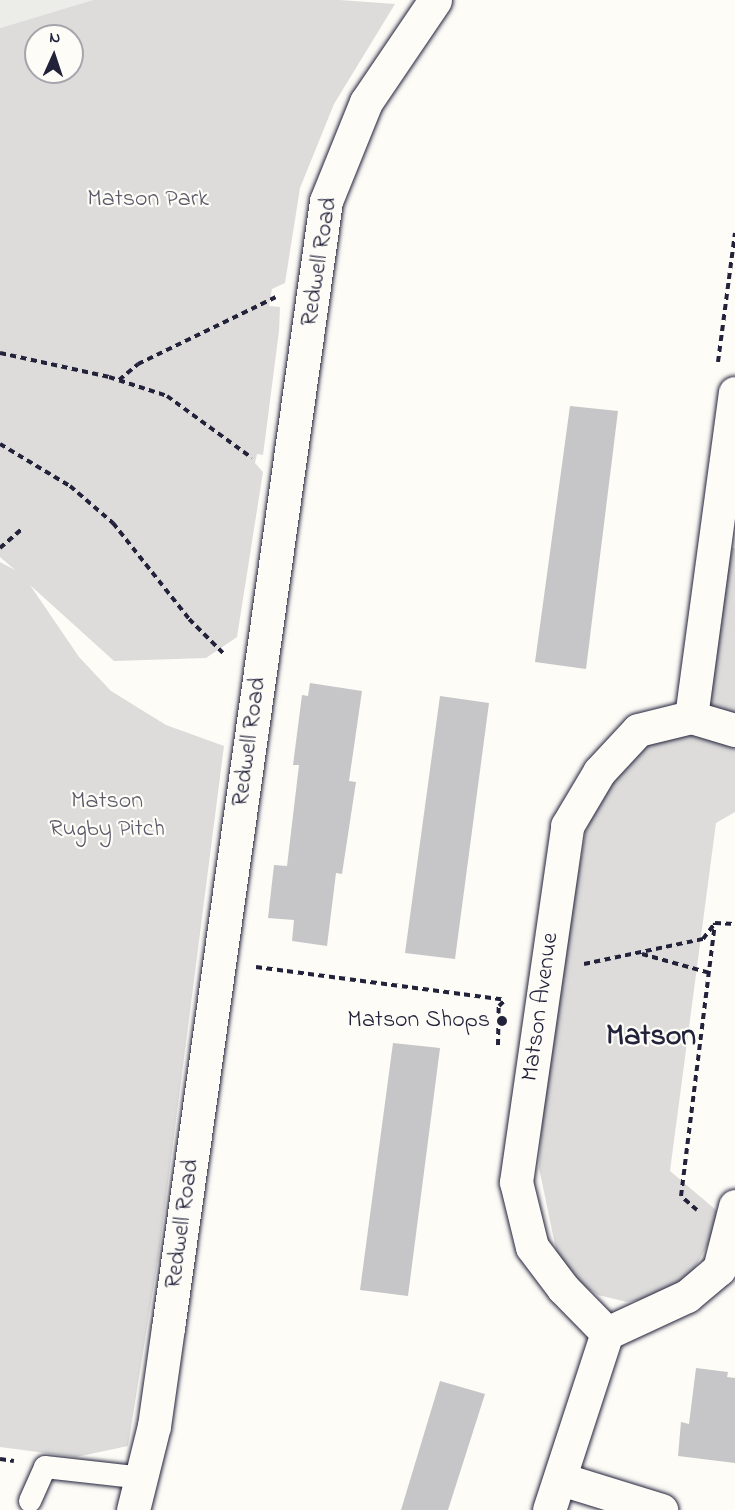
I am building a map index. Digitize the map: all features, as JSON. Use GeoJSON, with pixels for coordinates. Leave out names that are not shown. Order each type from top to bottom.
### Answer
{"type":"FeatureCollection","features":[{"type":"Feature","properties":{"kind":"street","name":"Redwell Road"},"geometry":{"type":"LineString","coordinates":[[133,1510],[143,1478],[168,1328],[326,201],[366,102],[435,0]]}},
{"type":"Feature","properties":{"kind":"street"},"geometry":{"type":"LineString","coordinates":[[691,717],[725,546],[735,393]]}},
{"type":"Feature","properties":{"kind":"street","name":"Matson Avenue"},"geometry":{"type":"LineString","coordinates":[[607,1333],[562,1288],[532,1247],[516,1182],[567,826],[599,772],[638,729],[691,717],[735,730]]}},
{"type":"Feature","properties":{"kind":"street"},"geometry":{"type":"LineString","coordinates":[[549,1510],[607,1333],[663,1310],[701,1286],[719,1269],[735,1206]]}},
{"type":"Feature","properties":{"kind":"street"},"geometry":{"type":"LineString","coordinates":[[561,1479],[661,1510]]}},
{"type":"Feature","properties":{"kind":"lane"},"geometry":{"type":"LineString","coordinates":[[30,1501],[45,1467],[143,1478]]}},
{"type":"Feature","properties":{"kind":"path"},"geometry":{"type":"LineString","coordinates":[[118,380],[138,364],[173,351],[230,317],[315,284]]}},
{"type":"Feature","properties":{"kind":"path"},"geometry":{"type":"LineString","coordinates":[[0,352],[118,380],[167,396],[199,416],[244,455],[288,474]]}},
{"type":"Feature","properties":{"kind":"path"},"geometry":{"type":"LineString","coordinates":[[0,444],[70,486],[113,523],[242,676],[258,683]]}},
{"type":"Feature","properties":{"kind":"path"},"geometry":{"type":"LineString","coordinates":[[0,548],[21,530]]}},
{"type":"Feature","properties":{"kind":"path"},"geometry":{"type":"LineString","coordinates":[[546,972],[703,939],[715,923]]}},
{"type":"Feature","properties":{"kind":"path"},"geometry":{"type":"LineString","coordinates":[[715,923],[735,924]]}},
{"type":"Feature","properties":{"kind":"path"},"geometry":{"type":"LineString","coordinates":[[715,923],[681,1196],[728,1238]]}},
{"type":"Feature","properties":{"kind":"path"},"geometry":{"type":"LineString","coordinates":[[639,953],[710,973]]}},
{"type":"Feature","properties":{"kind":"path"},"geometry":{"type":"LineString","coordinates":[[247,966],[505,1000]]}},
{"type":"Feature","properties":{"kind":"shaded area"},"geometry":{"type":"Polygon","coordinates":[[[0,0],[93,0],[0,28],[0,0]]]}},
{"type":"Feature","properties":{"kind":"green space"},"geometry":{"type":"Polygon","coordinates":[[[93,0],[340,0],[395,4],[334,104],[300,188],[285,283],[272,289],[269,306],[280,307],[279,331],[263,455],[257,454],[255,463],[263,472],[237,637],[206,658],[114,661],[30,585],[79,657],[111,691],[166,725],[224,746],[159,1253],[128,1446],[76,1457],[0,1447],[0,562],[15,570],[0,557],[0,28],[93,0]]]}},
{"type":"Feature","properties":{"kind":"green space"},"geometry":{"type":"Polygon","coordinates":[[[715,545],[735,548],[735,730],[691,717],[715,545]]]}},
{"type":"Feature","properties":{"kind":"green space"},"geometry":{"type":"Polygon","coordinates":[[[673,729],[726,743],[735,749],[735,812],[716,823],[670,1171],[723,1216],[691,1275],[651,1298],[627,1302],[598,1295],[584,1286],[557,1254],[539,1168],[542,1121],[558,990],[586,830],[602,792],[646,739],[673,729]]]}},
{"type":"Feature","properties":{"kind":"building"},"geometry":{"type":"Polygon","coordinates":[[[570,406],[618,411],[586,669],[535,662],[570,406]]]}},
{"type":"Feature","properties":{"kind":"building"},"geometry":{"type":"Polygon","coordinates":[[[310,683],[362,691],[349,781],[356,782],[342,874],[336,873],[327,946],[292,941],[294,920],[268,918],[274,865],[287,866],[299,765],[293,765],[302,695],[308,696],[310,683]]]}},
{"type":"Feature","properties":{"kind":"building"},"geometry":{"type":"Polygon","coordinates":[[[440,696],[489,703],[455,959],[405,953],[440,696]]]}},
{"type":"Feature","properties":{"kind":"building"},"geometry":{"type":"Polygon","coordinates":[[[393,1043],[440,1048],[408,1296],[360,1290],[393,1043]]]}},
{"type":"Feature","properties":{"kind":"building"},"geometry":{"type":"Polygon","coordinates":[[[696,1368],[728,1372],[727,1377],[735,1378],[735,1463],[678,1456],[681,1422],[689,1424],[696,1368]]]}},
{"type":"Feature","properties":{"kind":"building"},"geometry":{"type":"Polygon","coordinates":[[[440,1381],[485,1394],[448,1510],[401,1510],[440,1381]]]}},
{"type":"Feature","properties":{"kind":"place","name":"Matson Shops"},"geometry":{"type":"Point","coordinates":[502,1021]}},
{"type":"Feature","properties":{"kind":"district","name":"Matson"},"geometry":{"type":"Point","coordinates":[651,1037]}},
{"type":"Feature","properties":{"kind":"park label","name":"Matson Park"},"geometry":{"type":"Point","coordinates":[148,200]}},
{"type":"Feature","properties":{"kind":"park label","name":"Matson Rugby Pitch"},"geometry":{"type":"Point","coordinates":[107,816]}}]}
